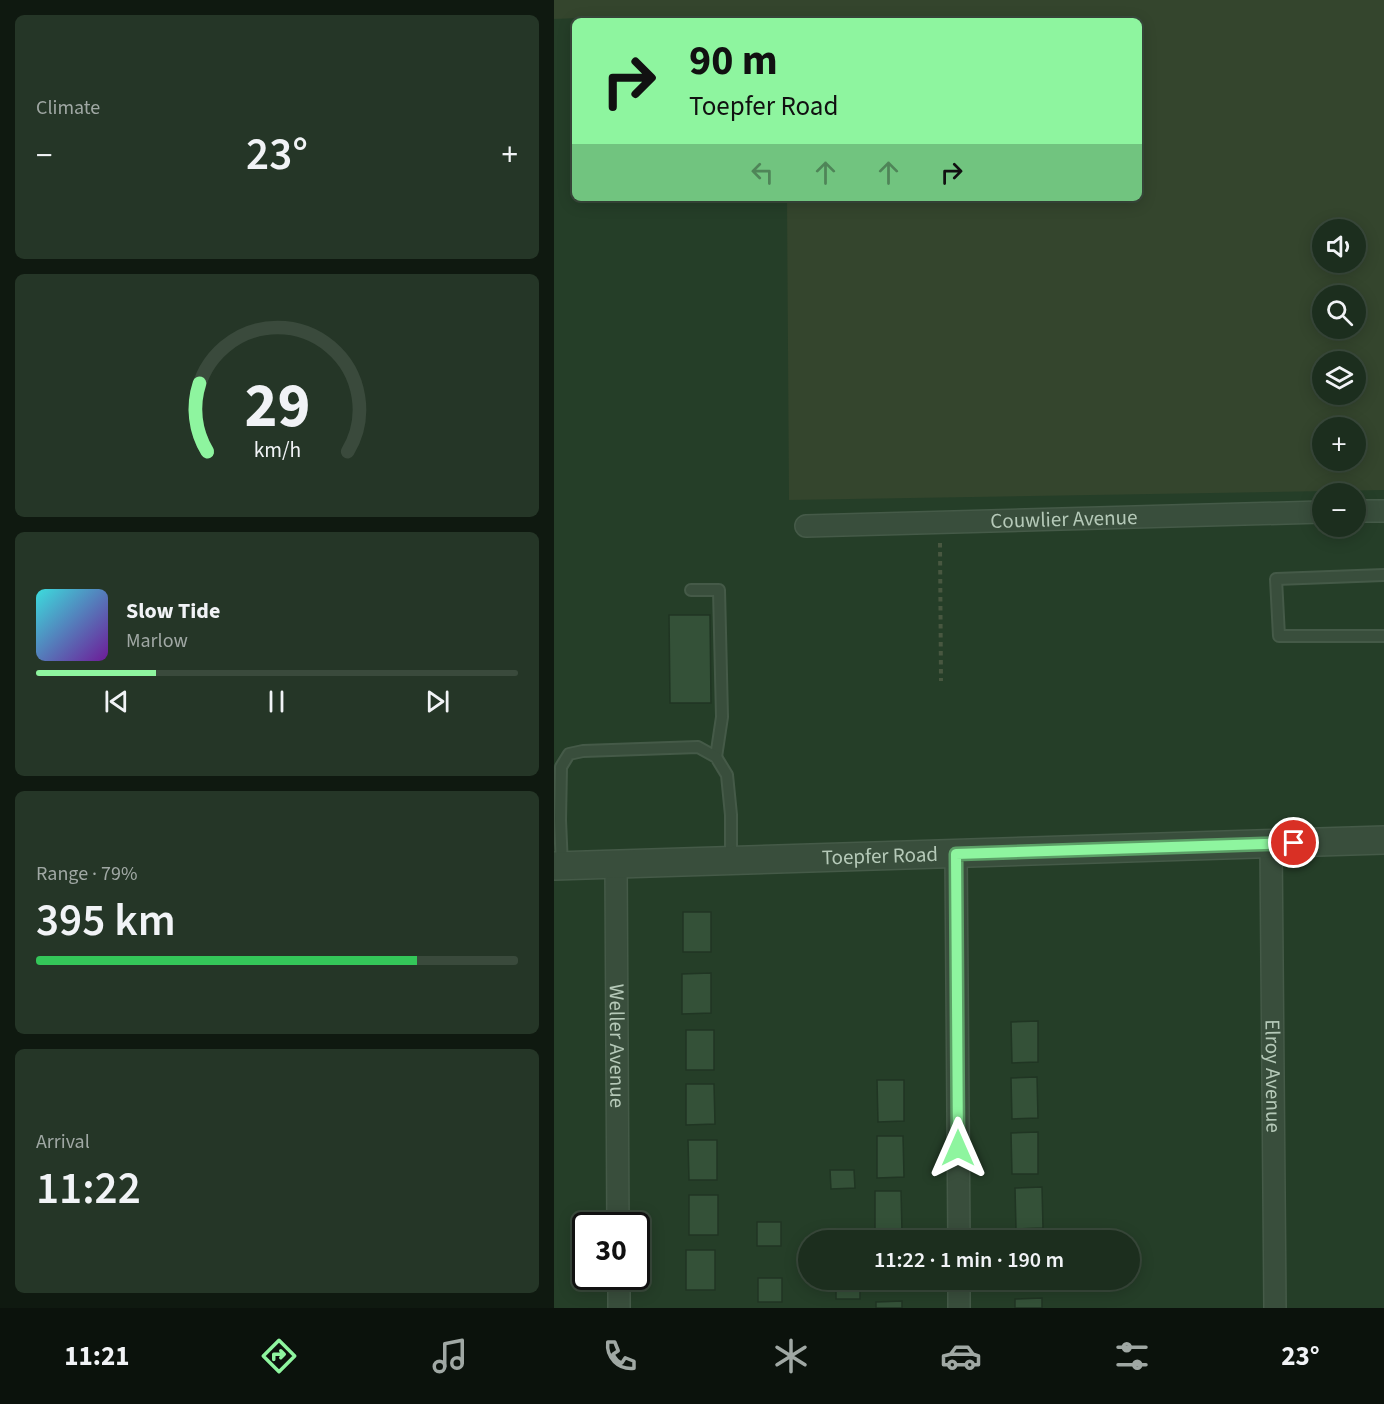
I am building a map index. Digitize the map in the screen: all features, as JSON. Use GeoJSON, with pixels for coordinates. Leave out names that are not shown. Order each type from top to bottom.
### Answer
{"type":"FeatureCollection","features":[{"type":"Feature","properties":{"kind":"street"},"geometry":{"type":"LineString","coordinates":[[1366,512],[1385,511]]}},
{"type":"Feature","properties":{"kind":"street","name":"Couwlier Avenue"},"geometry":{"type":"LineString","coordinates":[[806,526],[1312,512]]}},
{"type":"Feature","properties":{"kind":"street","name":"Toepfer Road"},"geometry":{"type":"LineString","coordinates":[[558,866],[1385,840]]}},
{"type":"Feature","properties":{"kind":"street","name":"Elroy Avenue"},"geometry":{"type":"LineString","coordinates":[[1271,844],[1275,1308]]}},
{"type":"Feature","properties":{"kind":"street"},"geometry":{"type":"LineString","coordinates":[[956,854],[959,1230]]}},
{"type":"Feature","properties":{"kind":"street","name":"Weller Avenue"},"geometry":{"type":"LineString","coordinates":[[616,864],[618,1212]]}},
{"type":"Feature","properties":{"kind":"street"},"geometry":{"type":"LineString","coordinates":[[618,1290],[619,1308]]}},
{"type":"Feature","properties":{"kind":"street"},"geometry":{"type":"LineString","coordinates":[[959,1290],[959,1308]]}},
{"type":"Feature","properties":{"kind":"lane"},"geometry":{"type":"LineString","coordinates":[[1385,575],[1276,579],[1279,636],[1385,636]]}},
{"type":"Feature","properties":{"kind":"lane"},"geometry":{"type":"LineString","coordinates":[[691,590],[719,590],[722,717],[716,757]]}},
{"type":"Feature","properties":{"kind":"lane"},"geometry":{"type":"LineString","coordinates":[[558,866],[561,767],[569,754],[583,751],[698,747],[716,757],[727,776],[731,816],[731,861]]}},
{"type":"Feature","properties":{"kind":"path"},"geometry":{"type":"LineString","coordinates":[[940,538],[941,681]]}},
{"type":"Feature","properties":{"kind":"green space"},"geometry":{"type":"Polygon","coordinates":[[[554,0],[1384,0],[1384,490],[1366,490],[1366,483],[1312,483],[1312,491],[789,500],[787,201],[1142,201],[1142,18],[554,19],[554,0]]]}},
{"type":"Feature","properties":{"kind":"building"},"geometry":{"type":"Polygon","coordinates":[[[669,615],[710,615],[711,703],[670,703],[669,615]]]}},
{"type":"Feature","properties":{"kind":"building"},"geometry":{"type":"Polygon","coordinates":[[[683,912],[711,912],[711,952],[683,952],[683,912]]]}},
{"type":"Feature","properties":{"kind":"building"},"geometry":{"type":"Polygon","coordinates":[[[711,973],[711,1013],[682,1014],[682,974],[711,973]]]}},
{"type":"Feature","properties":{"kind":"building"},"geometry":{"type":"Polygon","coordinates":[[[1038,1021],[1038,1062],[1012,1063],[1011,1022],[1038,1021]]]}},
{"type":"Feature","properties":{"kind":"building"},"geometry":{"type":"Polygon","coordinates":[[[686,1030],[714,1030],[714,1070],[686,1070],[686,1030]]]}},
{"type":"Feature","properties":{"kind":"building"},"geometry":{"type":"Polygon","coordinates":[[[1037,1077],[1038,1118],[1012,1119],[1011,1078],[1037,1077]]]}},
{"type":"Feature","properties":{"kind":"building"},"geometry":{"type":"Polygon","coordinates":[[[877,1080],[904,1080],[904,1121],[878,1122],[877,1080]]]}},
{"type":"Feature","properties":{"kind":"building"},"geometry":{"type":"Polygon","coordinates":[[[686,1084],[714,1084],[715,1124],[686,1125],[686,1084]]]}},
{"type":"Feature","properties":{"kind":"building"},"geometry":{"type":"Polygon","coordinates":[[[1038,1132],[1038,1174],[1012,1174],[1011,1133],[1038,1132]]]}},
{"type":"Feature","properties":{"kind":"building"},"geometry":{"type":"Polygon","coordinates":[[[877,1136],[903,1136],[904,1177],[877,1178],[877,1136]]]}},
{"type":"Feature","properties":{"kind":"building"},"geometry":{"type":"Polygon","coordinates":[[[688,1140],[717,1140],[717,1180],[689,1180],[688,1140]]]}},
{"type":"Feature","properties":{"kind":"building"},"geometry":{"type":"Polygon","coordinates":[[[830,1170],[854,1170],[855,1188],[831,1189],[830,1170]]]}},
{"type":"Feature","properties":{"kind":"building"},"geometry":{"type":"Polygon","coordinates":[[[1042,1187],[1043,1228],[1016,1229],[1015,1188],[1042,1187]]]}},
{"type":"Feature","properties":{"kind":"building"},"geometry":{"type":"Polygon","coordinates":[[[875,1191],[901,1191],[902,1230],[875,1230],[875,1191]]]}},
{"type":"Feature","properties":{"kind":"building"},"geometry":{"type":"Polygon","coordinates":[[[689,1195],[718,1195],[718,1235],[689,1235],[689,1195]]]}},
{"type":"Feature","properties":{"kind":"building"},"geometry":{"type":"Polygon","coordinates":[[[757,1222],[781,1222],[781,1246],[757,1246],[757,1222]]]}},
{"type":"Feature","properties":{"kind":"building"},"geometry":{"type":"Polygon","coordinates":[[[686,1250],[715,1250],[715,1290],[686,1290],[686,1250]]]}},
{"type":"Feature","properties":{"kind":"building"},"geometry":{"type":"Polygon","coordinates":[[[758,1278],[782,1278],[782,1302],[758,1302],[758,1278]]]}},
{"type":"Feature","properties":{"kind":"building"},"geometry":{"type":"Polygon","coordinates":[[[836,1290],[860,1290],[860,1299],[836,1299],[836,1290]]]}},
{"type":"Feature","properties":{"kind":"building"},"geometry":{"type":"Polygon","coordinates":[[[1042,1298],[1042,1308],[1015,1308],[1015,1299],[1042,1298]]]}},
{"type":"Feature","properties":{"kind":"building"},"geometry":{"type":"Polygon","coordinates":[[[902,1301],[902,1308],[876,1308],[876,1302],[902,1301]]]}},
{"type":"Feature","properties":{"kind":"route"},"geometry":{"type":"LineString","coordinates":[[958,1148],[956,854],[1294,843]]}}]}
